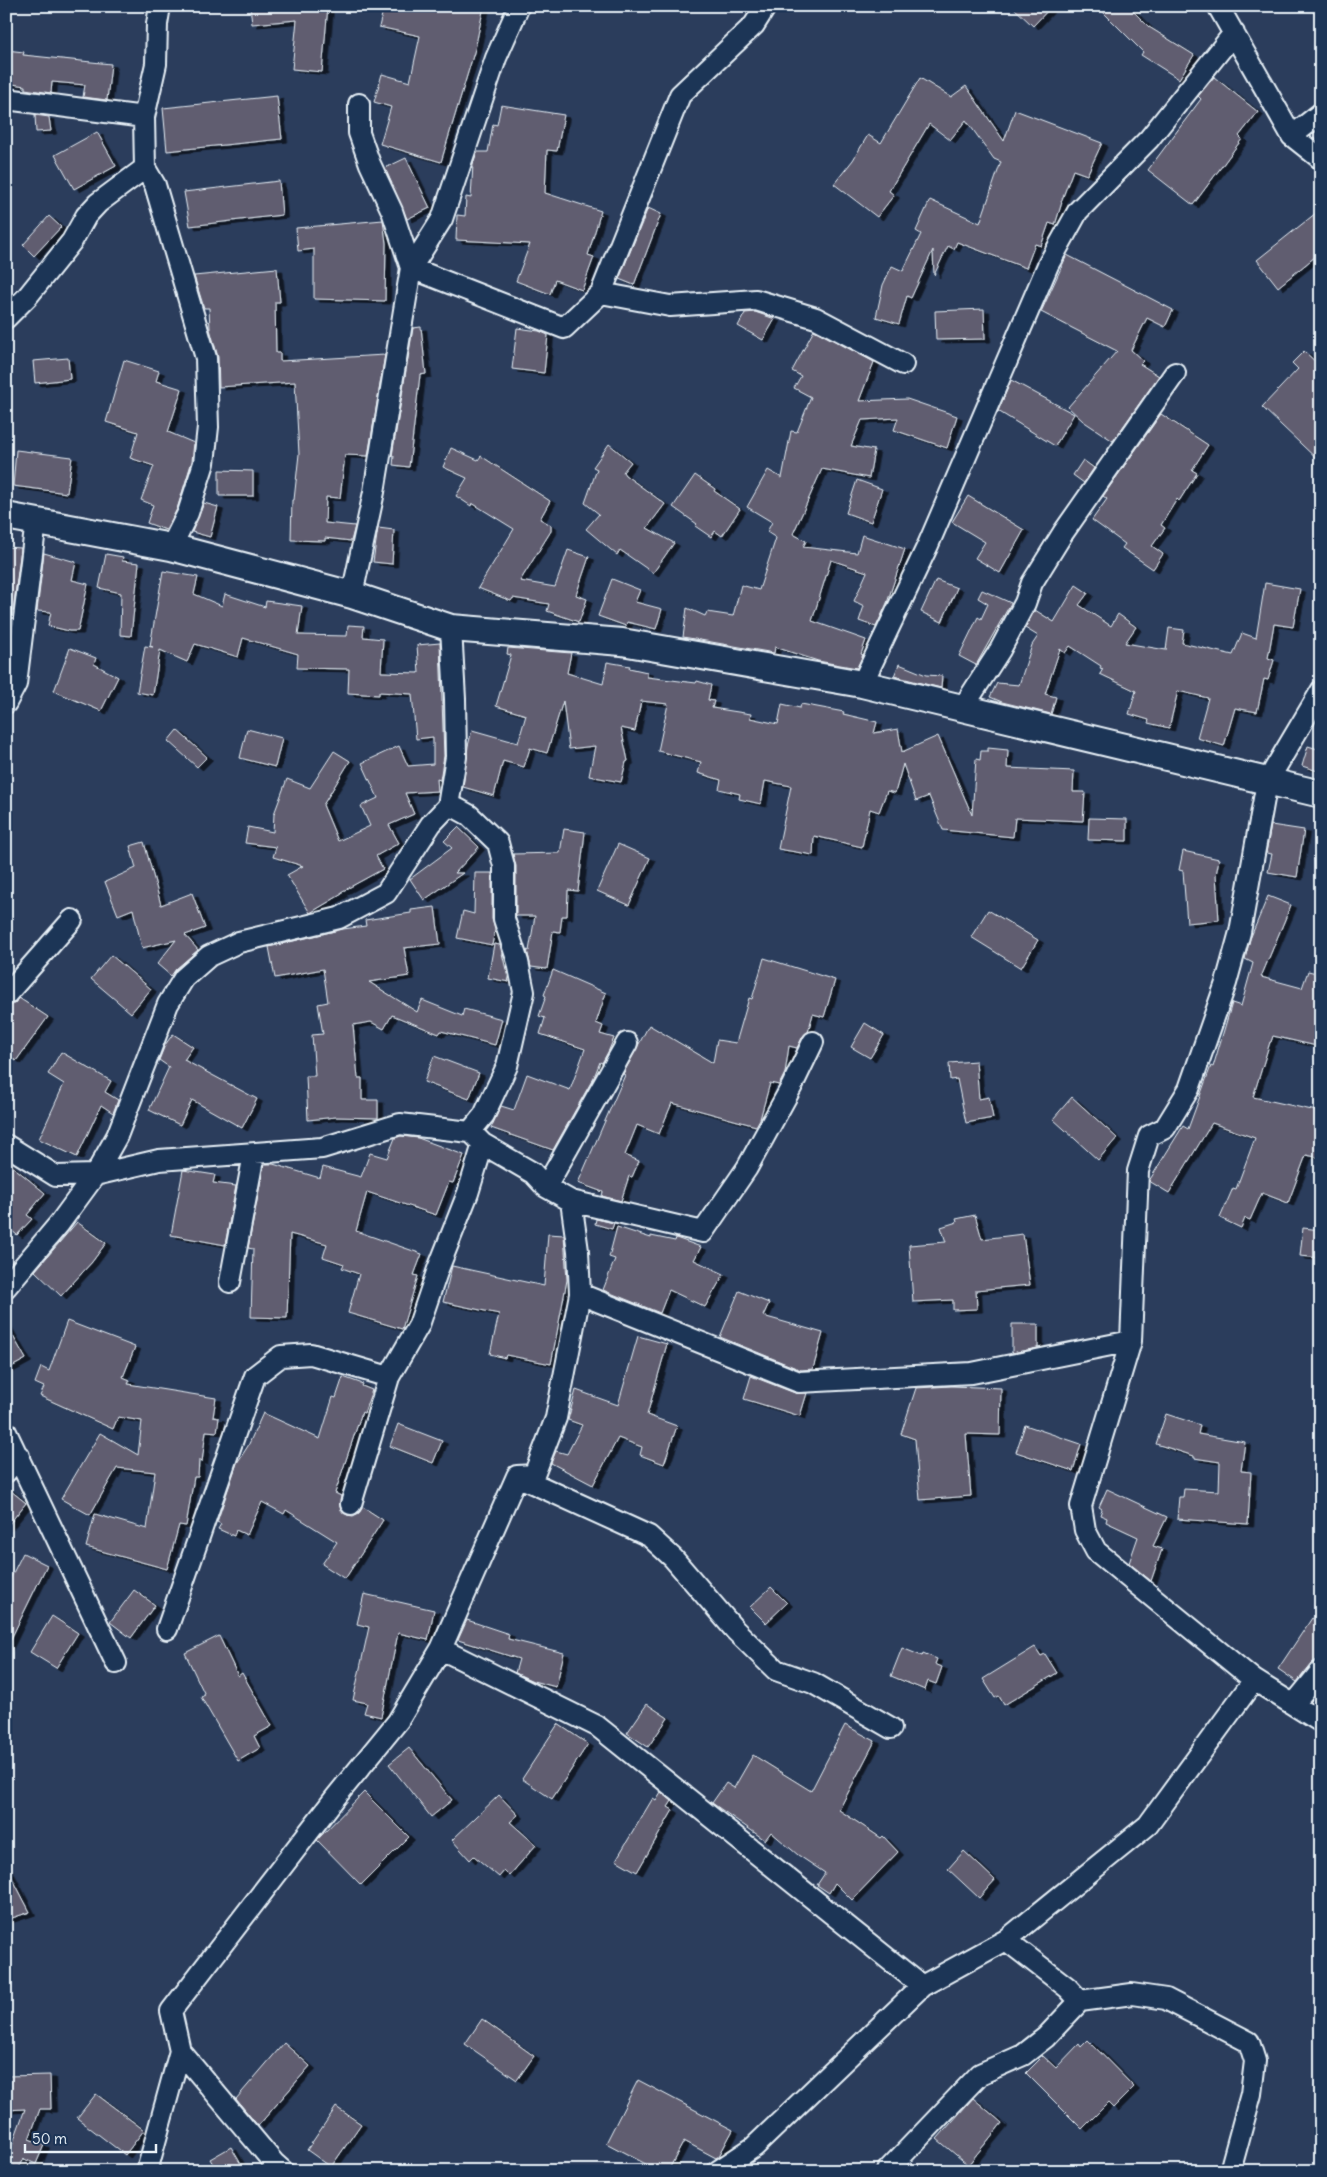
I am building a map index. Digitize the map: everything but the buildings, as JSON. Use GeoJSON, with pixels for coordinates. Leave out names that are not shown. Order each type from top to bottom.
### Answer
{"type":"FeatureCollection","features":[{"type":"Feature","properties":{"kind":"street"},"geometry":{"type":"LineString","coordinates":[[160,6],[157,24],[156,64],[144,117],[145,168],[155,185],[206,358],[208,427],[204,463],[188,513],[171,547]]}},
{"type":"Feature","properties":{"kind":"street"},"geometry":{"type":"LineString","coordinates":[[352,595],[374,492],[411,268],[442,219],[496,58],[518,6]]}},
{"type":"Feature","properties":{"kind":"street"},"geometry":{"type":"LineString","coordinates":[[411,268],[564,328],[601,292],[680,95],[754,25],[766,6]]}},
{"type":"Feature","properties":{"kind":"street"},"geometry":{"type":"LineString","coordinates":[[1218,6],[1292,136],[1321,159]]}},
{"type":"Feature","properties":{"kind":"street"},"geometry":{"type":"LineString","coordinates":[[862,684],[928,545],[1048,265],[1078,210],[1150,139],[1234,33]]}},
{"type":"Feature","properties":{"kind":"street"},"geometry":{"type":"LineString","coordinates":[[6,99],[144,117]]}},
{"type":"Feature","properties":{"kind":"street"},"geometry":{"type":"LineString","coordinates":[[360,104],[358,133],[392,211],[411,268]]}},
{"type":"Feature","properties":{"kind":"street"},"geometry":{"type":"LineString","coordinates":[[1292,136],[1321,113]]}},
{"type":"Feature","properties":{"kind":"street"},"geometry":{"type":"LineString","coordinates":[[6,318],[27,297],[72,241],[86,216],[98,203],[145,168]]}},
{"type":"Feature","properties":{"kind":"street"},"geometry":{"type":"LineString","coordinates":[[601,292],[670,306],[756,300],[816,318],[903,364]]}},
{"type":"Feature","properties":{"kind":"street"},"geometry":{"type":"LineString","coordinates":[[962,709],[1000,650],[1025,603],[1032,583],[1063,533],[1175,373]]}},
{"type":"Feature","properties":{"kind":"street"},"geometry":{"type":"LineString","coordinates":[[6,516],[171,547],[352,595],[451,628],[622,642],[862,684],[1321,794]]}},
{"type":"Feature","properties":{"kind":"street"},"geometry":{"type":"LineString","coordinates":[[6,703],[16,684],[36,521]]}},
{"type":"Feature","properties":{"kind":"street"},"geometry":{"type":"LineString","coordinates":[[6,1287],[59,1224],[94,1175],[117,1136],[168,1004],[184,978],[209,956],[239,942],[339,918],[386,893],[431,824],[448,806],[456,757],[451,628]]}},
{"type":"Feature","properties":{"kind":"street"},"geometry":{"type":"LineString","coordinates":[[1321,691],[1267,782],[1240,932],[1226,983],[1189,1089],[1165,1128],[1149,1136],[1138,1171],[1131,1340],[1081,1506],[1085,1530],[1096,1551],[1254,1680],[1321,1722]]}},
{"type":"Feature","properties":{"kind":"street"},"geometry":{"type":"LineString","coordinates":[[351,1504],[389,1377],[419,1325],[438,1269],[468,1193],[477,1138],[484,1116],[507,1066],[524,992],[518,962],[504,919],[504,866],[498,843],[469,815],[448,806]]}},
{"type":"Feature","properties":{"kind":"street"},"geometry":{"type":"LineString","coordinates":[[6,995],[72,920]]}},
{"type":"Feature","properties":{"kind":"street"},"geometry":{"type":"LineString","coordinates":[[6,1145],[56,1176],[94,1175],[159,1160],[322,1148],[400,1124],[477,1138],[533,1173],[546,1186],[571,1201],[703,1232],[748,1168],[792,1086],[813,1042]]}},
{"type":"Feature","properties":{"kind":"street"},"geometry":{"type":"LineString","coordinates":[[546,1186],[627,1043]]}},
{"type":"Feature","properties":{"kind":"street"},"geometry":{"type":"LineString","coordinates":[[230,1282],[254,1154]]}},
{"type":"Feature","properties":{"kind":"street"},"geometry":{"type":"LineString","coordinates":[[517,1476],[534,1475],[556,1418],[580,1294],[578,1251],[571,1201]]}},
{"type":"Feature","properties":{"kind":"street"},"geometry":{"type":"LineString","coordinates":[[580,1294],[799,1382],[972,1373],[1131,1340]]}},
{"type":"Feature","properties":{"kind":"street"},"geometry":{"type":"LineString","coordinates":[[167,1629],[255,1376],[281,1356],[311,1354],[389,1377]]}},
{"type":"Feature","properties":{"kind":"street"},"geometry":{"type":"LineString","coordinates":[[6,1432],[116,1663]]}},
{"type":"Feature","properties":{"kind":"street"},"geometry":{"type":"LineString","coordinates":[[6,1472],[19,1456]]}},
{"type":"Feature","properties":{"kind":"street"},"geometry":{"type":"LineString","coordinates":[[282,2171],[180,2051],[171,2010],[335,1798],[398,1721],[441,1649],[517,1476]]}},
{"type":"Feature","properties":{"kind":"street"},"geometry":{"type":"LineString","coordinates":[[517,1476],[650,1536],[673,1558],[735,1630],[776,1670],[813,1683],[891,1728]]}},
{"type":"Feature","properties":{"kind":"street"},"geometry":{"type":"LineString","coordinates":[[441,1649],[597,1726],[922,1986]]}},
{"type":"Feature","properties":{"kind":"street"},"geometry":{"type":"LineString","coordinates":[[1294,1704],[1321,1671]]}},
{"type":"Feature","properties":{"kind":"street"},"geometry":{"type":"LineString","coordinates":[[718,2171],[754,2146],[922,1986],[1006,1940],[1148,1825],[1254,1680]]}},
{"type":"Feature","properties":{"kind":"street"},"geometry":{"type":"LineString","coordinates":[[1006,1940],[1068,1988],[1080,2001]]}},
{"type":"Feature","properties":{"kind":"street"},"geometry":{"type":"LineString","coordinates":[[887,2171],[980,2074],[1022,2055],[1046,2037],[1080,2001],[1132,1994],[1166,1999],[1249,2042],[1255,2061],[1251,2094],[1230,2171]]}},
{"type":"Feature","properties":{"kind":"street"},"geometry":{"type":"LineString","coordinates":[[147,2171],[180,2051]]}}]}
